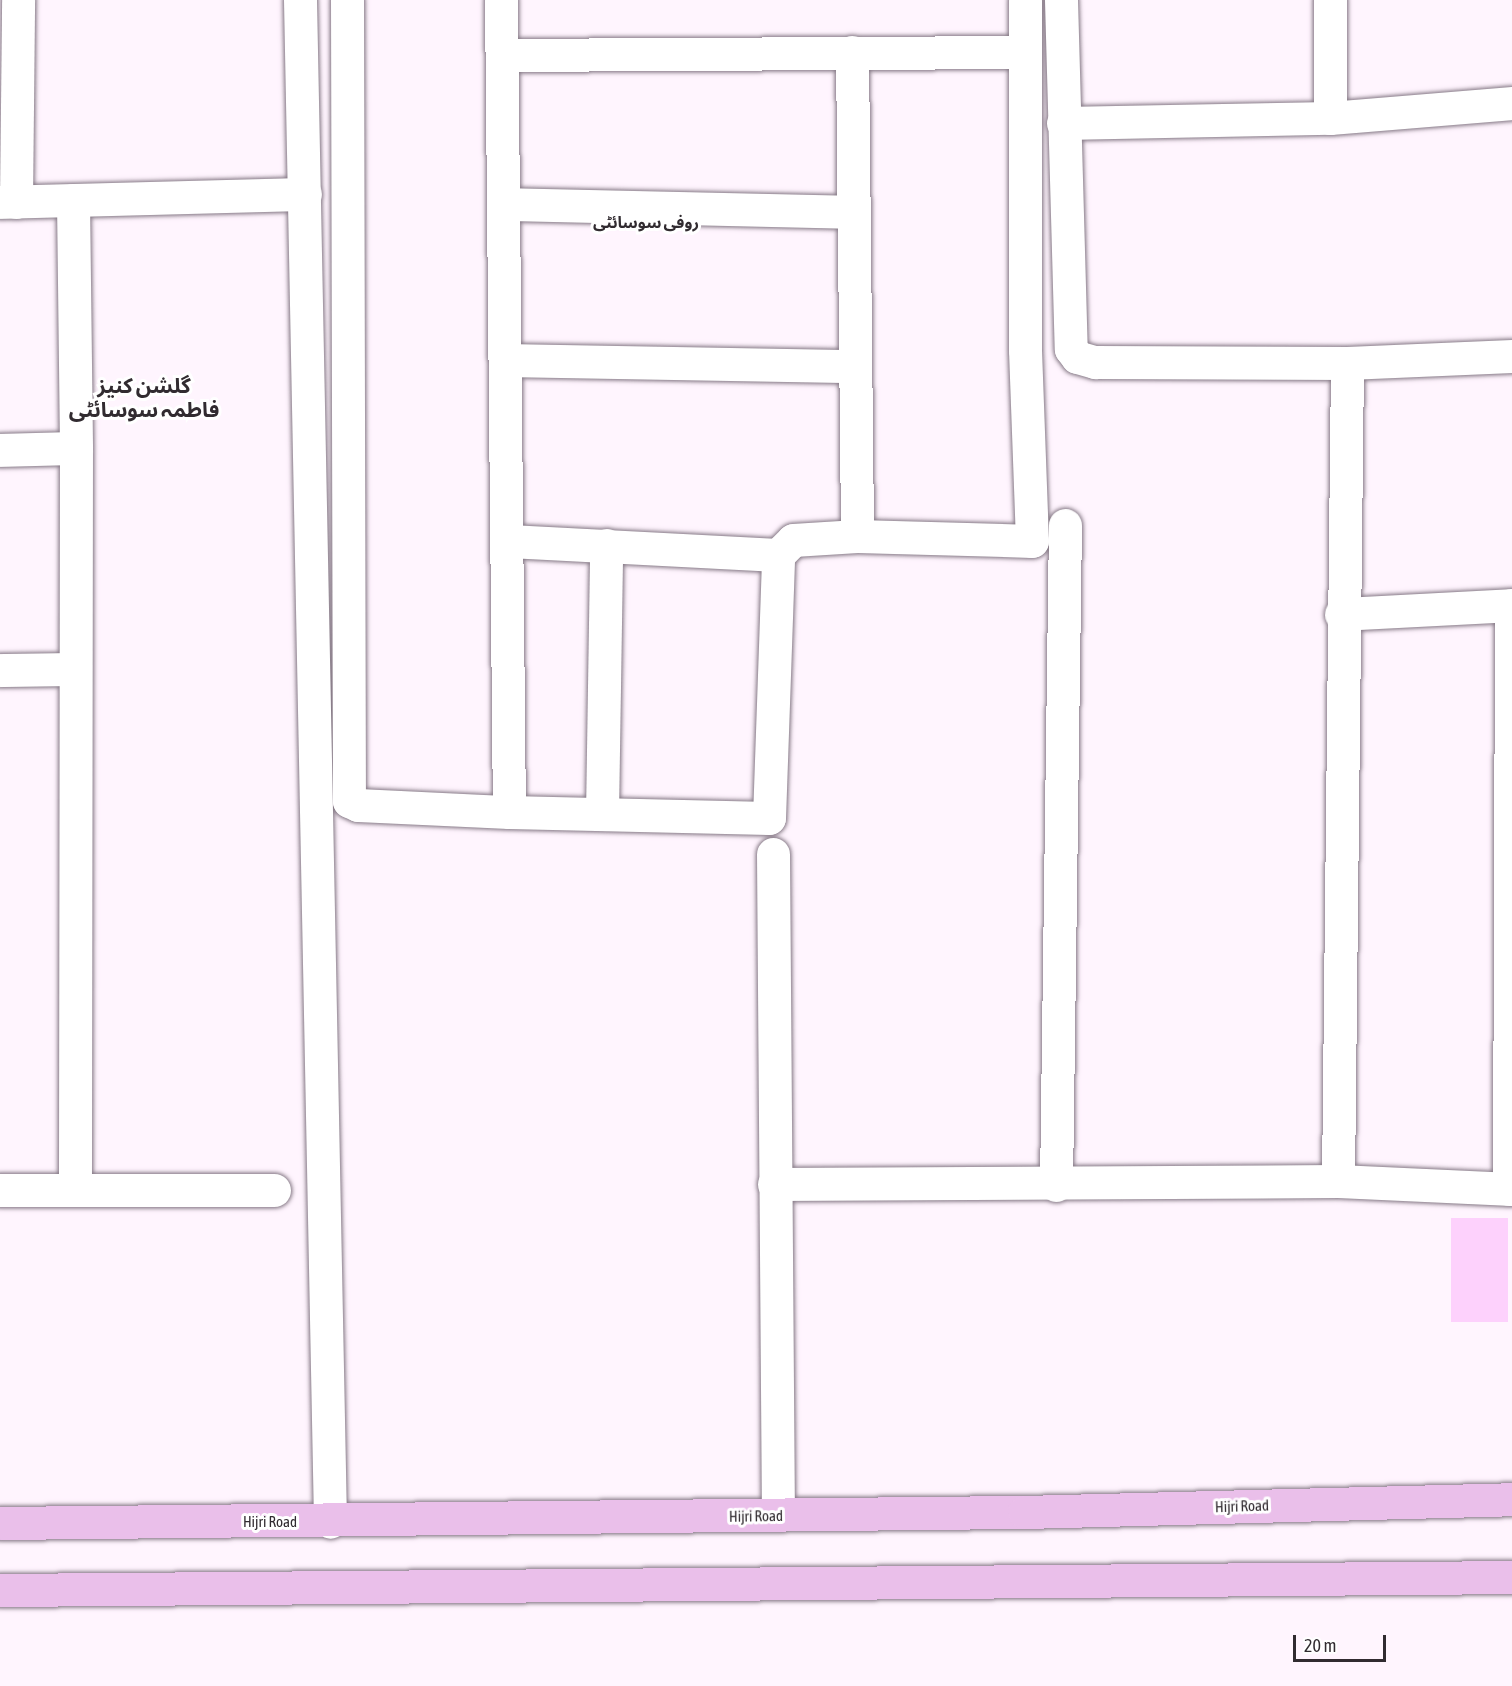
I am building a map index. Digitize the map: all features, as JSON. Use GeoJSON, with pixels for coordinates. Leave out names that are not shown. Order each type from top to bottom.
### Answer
{"type":"FeatureCollection","features":[{"type":"Feature","properties":{"kind":"main road","name":"Hijri Road"},"geometry":{"type":"LineString","coordinates":[[0,1524],[330,1522],[778,1515],[1512,1499]]}},
{"type":"Feature","properties":{"kind":"main road"},"geometry":{"type":"LineString","coordinates":[[0,1590],[1512,1576]]}},
{"type":"Feature","properties":{"kind":"street"},"geometry":{"type":"LineString","coordinates":[[18,0],[8,202],[305,194]]}},
{"type":"Feature","properties":{"kind":"street"},"geometry":{"type":"LineString","coordinates":[[300,0],[330,1522]]}},
{"type":"Feature","properties":{"kind":"street"},"geometry":{"type":"LineString","coordinates":[[347,0],[349,801],[358,805],[509,812],[769,818],[778,555],[794,540],[857,536],[1032,541],[1025,350],[1025,0]]}},
{"type":"Feature","properties":{"kind":"street"},"geometry":{"type":"LineString","coordinates":[[501,0],[509,541],[509,812]]}},
{"type":"Feature","properties":{"kind":"street"},"geometry":{"type":"LineString","coordinates":[[1061,0],[1071,349],[1077,357],[1095,362],[1347,363],[1512,356]]}},
{"type":"Feature","properties":{"kind":"street"},"geometry":{"type":"LineString","coordinates":[[1330,0],[1330,118]]}},
{"type":"Feature","properties":{"kind":"street"},"geometry":{"type":"LineString","coordinates":[[852,52],[857,536]]}},
{"type":"Feature","properties":{"kind":"street"},"geometry":{"type":"LineString","coordinates":[[502,55],[1024,52]]}},
{"type":"Feature","properties":{"kind":"street"},"geometry":{"type":"LineString","coordinates":[[1063,123],[1330,118],[1512,104]]}},
{"type":"Feature","properties":{"kind":"street"},"geometry":{"type":"LineString","coordinates":[[73,200],[76,448],[73,669],[75,1189]]}},
{"type":"Feature","properties":{"kind":"street"},"geometry":{"type":"LineString","coordinates":[[504,204],[853,212]]}},
{"type":"Feature","properties":{"kind":"street"},"geometry":{"type":"LineString","coordinates":[[506,360],[855,366]]}},
{"type":"Feature","properties":{"kind":"street"},"geometry":{"type":"LineString","coordinates":[[1338,1181],[1341,614],[1347,363]]}},
{"type":"Feature","properties":{"kind":"street"},"geometry":{"type":"LineString","coordinates":[[0,450],[76,448]]}},
{"type":"Feature","properties":{"kind":"street"},"geometry":{"type":"LineString","coordinates":[[1056,1185],[1065,525]]}},
{"type":"Feature","properties":{"kind":"street"},"geometry":{"type":"LineString","coordinates":[[509,541],[778,555]]}},
{"type":"Feature","properties":{"kind":"street"},"geometry":{"type":"LineString","coordinates":[[602,814],[606,545]]}},
{"type":"Feature","properties":{"kind":"street"},"geometry":{"type":"LineString","coordinates":[[774,1184],[1056,1185],[1338,1181],[1510,1189],[1511,605],[1341,614]]}},
{"type":"Feature","properties":{"kind":"street"},"geometry":{"type":"LineString","coordinates":[[0,670],[73,669]]}},
{"type":"Feature","properties":{"kind":"street"},"geometry":{"type":"LineString","coordinates":[[773,854],[778,1515]]}},
{"type":"Feature","properties":{"kind":"street"},"geometry":{"type":"LineString","coordinates":[[0,1190],[274,1190]]}},
{"type":"Feature","properties":{"kind":"building"},"geometry":{"type":"Polygon","coordinates":[[[1451,1218],[1508,1218],[1508,1322],[1451,1322],[1451,1218]]]}},
{"type":"Feature","properties":{"kind":"district","name":"روفی سوسائٹی"},"geometry":{"type":"Point","coordinates":[646,222]}},
{"type":"Feature","properties":{"kind":"district","name":"گلشن کنیز فاطمہ سوسائٹی"},"geometry":{"type":"Point","coordinates":[144,397]}}]}
